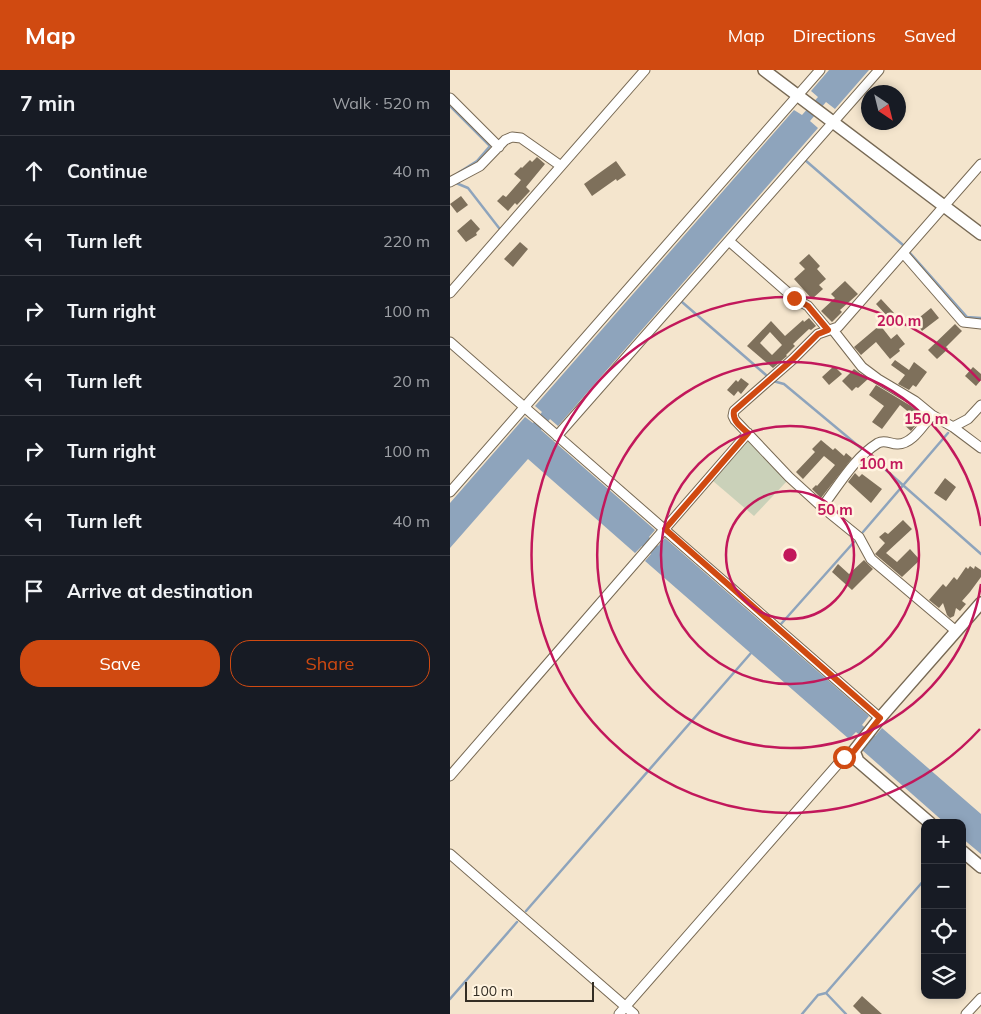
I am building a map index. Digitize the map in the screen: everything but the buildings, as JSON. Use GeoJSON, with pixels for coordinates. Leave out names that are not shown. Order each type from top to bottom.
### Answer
{"type":"FeatureCollection","features":[{"type":"Feature","properties":{"kind":"street"},"geometry":{"type":"LineString","coordinates":[[450,294],[645,70]]}},
{"type":"Feature","properties":{"kind":"street"},"geometry":{"type":"LineString","coordinates":[[764,70],[981,234]]}},
{"type":"Feature","properties":{"kind":"street"},"geometry":{"type":"LineString","coordinates":[[450,492],[820,70]]}},
{"type":"Feature","properties":{"kind":"street"},"geometry":{"type":"LineString","coordinates":[[557,436],[879,70]]}},
{"type":"Feature","properties":{"kind":"street"},"geometry":{"type":"LineString","coordinates":[[450,98],[499,147]]}},
{"type":"Feature","properties":{"kind":"street"},"geometry":{"type":"LineString","coordinates":[[450,182],[480,166],[505,140],[512,137],[522,138],[560,166]]}},
{"type":"Feature","properties":{"kind":"street"},"geometry":{"type":"LineString","coordinates":[[956,631],[871,559],[859,537],[789,477],[733,416],[734,411],[792,360],[818,334],[838,327],[981,164]]}},
{"type":"Feature","properties":{"kind":"street"},"geometry":{"type":"LineString","coordinates":[[728,241],[794,298],[808,306],[862,367],[915,401],[932,415],[954,427],[981,448]]}},
{"type":"Feature","properties":{"kind":"street"},"geometry":{"type":"LineString","coordinates":[[904,253],[963,322],[981,324]]}},
{"type":"Feature","properties":{"kind":"street"},"geometry":{"type":"LineString","coordinates":[[450,342],[880,718]]}},
{"type":"Feature","properties":{"kind":"street"},"geometry":{"type":"LineString","coordinates":[[954,427],[968,419],[981,405]]}},
{"type":"Feature","properties":{"kind":"street"},"geometry":{"type":"LineString","coordinates":[[822,507],[858,460],[879,442],[885,440],[897,444],[910,440],[932,415]]}},
{"type":"Feature","properties":{"kind":"street"},"geometry":{"type":"LineString","coordinates":[[450,776],[748,433]]}},
{"type":"Feature","properties":{"kind":"street"},"geometry":{"type":"LineString","coordinates":[[622,1011],[844,757],[854,751],[880,718],[981,603]]}},
{"type":"Feature","properties":{"kind":"street"},"geometry":{"type":"LineString","coordinates":[[854,751],[858,761],[925,819]]}},
{"type":"Feature","properties":{"kind":"street"},"geometry":{"type":"LineString","coordinates":[[450,854],[622,1011],[634,1014]]}},
{"type":"Feature","properties":{"kind":"street"},"geometry":{"type":"LineString","coordinates":[[966,855],[981,868]]}},
{"type":"Feature","properties":{"kind":"street"},"geometry":{"type":"LineString","coordinates":[[966,1014],[981,998]]}},
{"type":"Feature","properties":{"kind":"green space"},"geometry":{"type":"Polygon","coordinates":[[[749,440],[788,480],[754,516],[713,481],[749,440]]]}},
{"type":"Feature","properties":{"kind":"water"},"geometry":{"type":"Polygon","coordinates":[[[829,70],[869,70],[835,109],[826,102],[810,121],[818,128],[558,426],[550,419],[541,430],[655,530],[649,537],[658,546],[665,538],[869,716],[862,725],[875,736],[882,728],[981,814],[981,854],[966,841],[966,819],[940,819],[862,750],[869,743],[856,732],[849,739],[645,561],[651,554],[642,546],[635,553],[528,459],[450,548],[450,503],[525,417],[534,422],[542,412],[535,406],[794,110],[802,115],[818,97],[811,91],[829,70]]]}},
{"type":"Feature","properties":{"kind":"waterway"},"geometry":{"type":"LineString","coordinates":[[450,106],[490,146],[477,161],[458,173]]}},
{"type":"Feature","properties":{"kind":"waterway"},"geometry":{"type":"LineString","coordinates":[[805,160],[903,245]]}},
{"type":"Feature","properties":{"kind":"waterway"},"geometry":{"type":"LineString","coordinates":[[456,183],[468,188],[499,228]]}},
{"type":"Feature","properties":{"kind":"waterway"},"geometry":{"type":"LineString","coordinates":[[910,253],[967,317],[981,318]]}},
{"type":"Feature","properties":{"kind":"waterway"},"geometry":{"type":"LineString","coordinates":[[682,302],[766,375]]}},
{"type":"Feature","properties":{"kind":"waterway"},"geometry":{"type":"LineString","coordinates":[[773,381],[784,384],[862,449]]}},
{"type":"Feature","properties":{"kind":"waterway"},"geometry":{"type":"LineString","coordinates":[[863,532],[948,433]]}},
{"type":"Feature","properties":{"kind":"waterway"},"geometry":{"type":"LineString","coordinates":[[870,456],[981,554]]}},
{"type":"Feature","properties":{"kind":"waterway"},"geometry":{"type":"LineString","coordinates":[[781,624],[854,542]]}},
{"type":"Feature","properties":{"kind":"waterway"},"geometry":{"type":"LineString","coordinates":[[526,911],[751,653]]}},
{"type":"Feature","properties":{"kind":"waterway"},"geometry":{"type":"LineString","coordinates":[[846,1014],[826,993],[921,884]]}},
{"type":"Feature","properties":{"kind":"waterway"},"geometry":{"type":"LineString","coordinates":[[450,999],[517,922]]}},
{"type":"Feature","properties":{"kind":"waterway"},"geometry":{"type":"LineString","coordinates":[[802,1014],[818,995],[826,993]]}},
{"type":"Feature","properties":{"kind":"route"},"geometry":{"type":"LineString","coordinates":[[794,298],[808,306],[828,330],[818,334],[792,360],[734,411],[733,416],[735,420],[748,433],[665,529],[880,718],[854,751],[844,757]]}}]}
